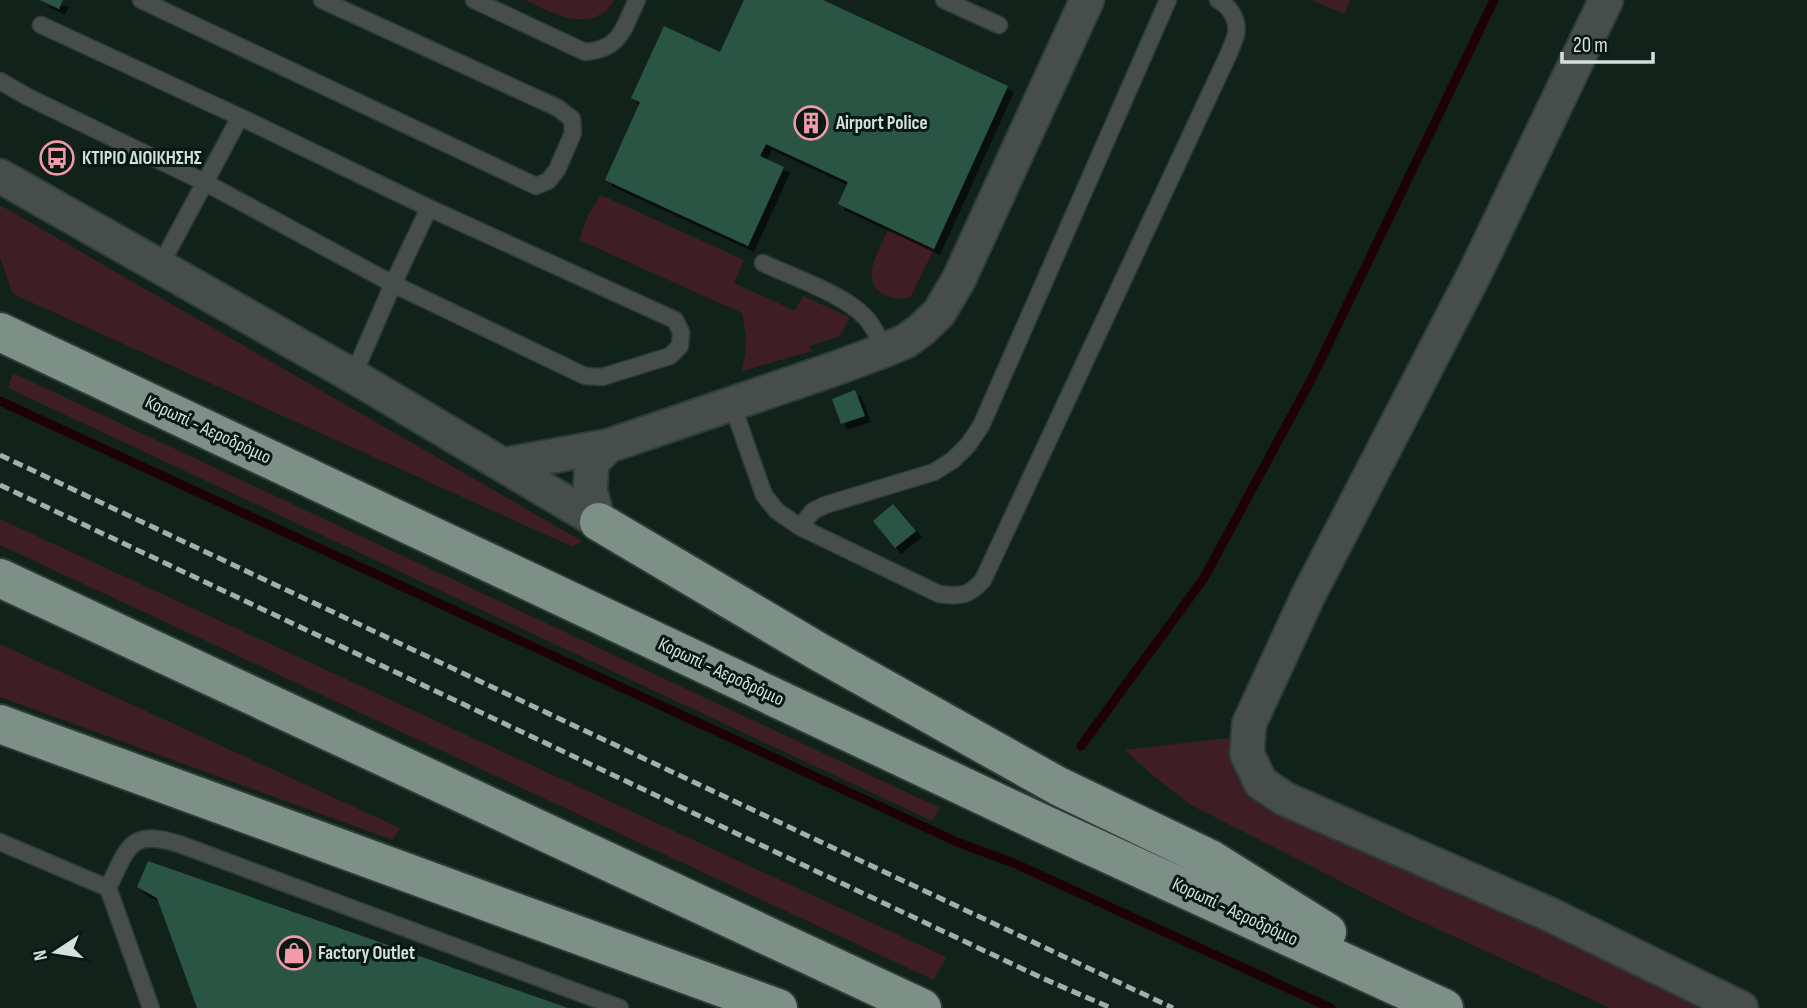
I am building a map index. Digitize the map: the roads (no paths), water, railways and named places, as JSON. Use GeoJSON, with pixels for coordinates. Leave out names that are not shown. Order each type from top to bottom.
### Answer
{"type":"FeatureCollection","features":[{"type":"Feature","properties":{"kind":"highway","name":"Κορωπί - Αεροδρόμιο"},"geometry":{"type":"LineString","coordinates":[[0,331],[1041,823],[1446,1008]]}},
{"type":"Feature","properties":{"kind":"highway"},"geometry":{"type":"LineString","coordinates":[[599,522],[820,652],[1058,786],[1212,860],[1446,1008]]}},
{"type":"Feature","properties":{"kind":"highway"},"geometry":{"type":"LineString","coordinates":[[0,578],[922,1008]]}},
{"type":"Feature","properties":{"kind":"highway"},"geometry":{"type":"LineString","coordinates":[[0,724],[778,1008]]}},
{"type":"Feature","properties":{"kind":"street"},"geometry":{"type":"LineString","coordinates":[[503,465],[608,446],[834,369],[906,341],[921,330],[939,313],[959,279],[1087,0]]}},
{"type":"Feature","properties":{"kind":"street"},"geometry":{"type":"LineString","coordinates":[[1606,0],[1475,273],[1308,596],[1249,724],[1247,754],[1261,783],[1285,799],[1551,915],[1741,1008]]}},
{"type":"Feature","properties":{"kind":"street"},"geometry":{"type":"LineString","coordinates":[[0,176],[353,376],[599,522]]}},
{"type":"Feature","properties":{"kind":"street"},"geometry":{"type":"LineString","coordinates":[[599,522],[590,491],[592,462],[608,446]]}},
{"type":"Feature","properties":{"kind":"lane"},"geometry":{"type":"LineString","coordinates":[[141,0],[536,186],[548,181],[557,170],[573,133],[572,119],[558,108],[322,0]]}},
{"type":"Feature","properties":{"kind":"lane"},"geometry":{"type":"LineString","coordinates":[[474,0],[585,52],[601,51],[615,43],[637,0]]}},
{"type":"Feature","properties":{"kind":"lane"},"geometry":{"type":"LineString","coordinates":[[944,0],[999,25]]}},
{"type":"Feature","properties":{"kind":"lane"},"geometry":{"type":"LineString","coordinates":[[800,527],[813,511],[825,505],[934,472],[953,460],[968,445],[981,426],[1168,0]]}},
{"type":"Feature","properties":{"kind":"lane"},"geometry":{"type":"LineString","coordinates":[[732,404],[764,495],[777,511],[800,527],[939,594],[954,596],[975,589],[983,580],[1230,51],[1237,32],[1234,16],[1226,4],[1218,0]]}},
{"type":"Feature","properties":{"kind":"lane"},"geometry":{"type":"LineString","coordinates":[[0,81],[206,183],[393,284],[585,376],[602,377],[670,356],[680,346],[681,332],[675,320],[429,208],[41,25]]}},
{"type":"Feature","properties":{"kind":"lane"},"geometry":{"type":"LineString","coordinates":[[160,266],[240,117]]}},
{"type":"Feature","properties":{"kind":"lane"},"geometry":{"type":"LineString","coordinates":[[353,376],[429,208]]}},
{"type":"Feature","properties":{"kind":"lane"},"geometry":{"type":"LineString","coordinates":[[763,263],[844,300],[864,315],[885,350]]}},
{"type":"Feature","properties":{"kind":"lane"},"geometry":{"type":"LineString","coordinates":[[108,888],[129,848],[145,837],[163,839],[620,1008]]}},
{"type":"Feature","properties":{"kind":"lane"},"geometry":{"type":"LineString","coordinates":[[0,842],[108,888],[151,1008]]}},
{"type":"Feature","properties":{"kind":"waterway"},"geometry":{"type":"LineString","coordinates":[[1081,746],[1204,578],[1312,378],[1494,0]]}},
{"type":"Feature","properties":{"kind":"waterway"},"geometry":{"type":"LineString","coordinates":[[0,401],[957,842],[1016,864],[1331,1008]]}},
{"type":"Feature","properties":{"kind":"railway"},"geometry":{"type":"LineString","coordinates":[[0,455],[1173,1008]]}},
{"type":"Feature","properties":{"kind":"railway"},"geometry":{"type":"LineString","coordinates":[[0,485],[1042,978],[1111,1008]]}},
{"type":"Feature","properties":{"kind":"place","name":"Airport Police"},"geometry":{"type":"Point","coordinates":[811,123]}},
{"type":"Feature","properties":{"kind":"place","name":"ΚΤΙΡΙΟ ΔΙΟΙΚΗΣΗΣ"},"geometry":{"type":"Point","coordinates":[57,158]}},
{"type":"Feature","properties":{"kind":"place","name":"Factory Outlet"},"geometry":{"type":"Point","coordinates":[294,953]}}]}
